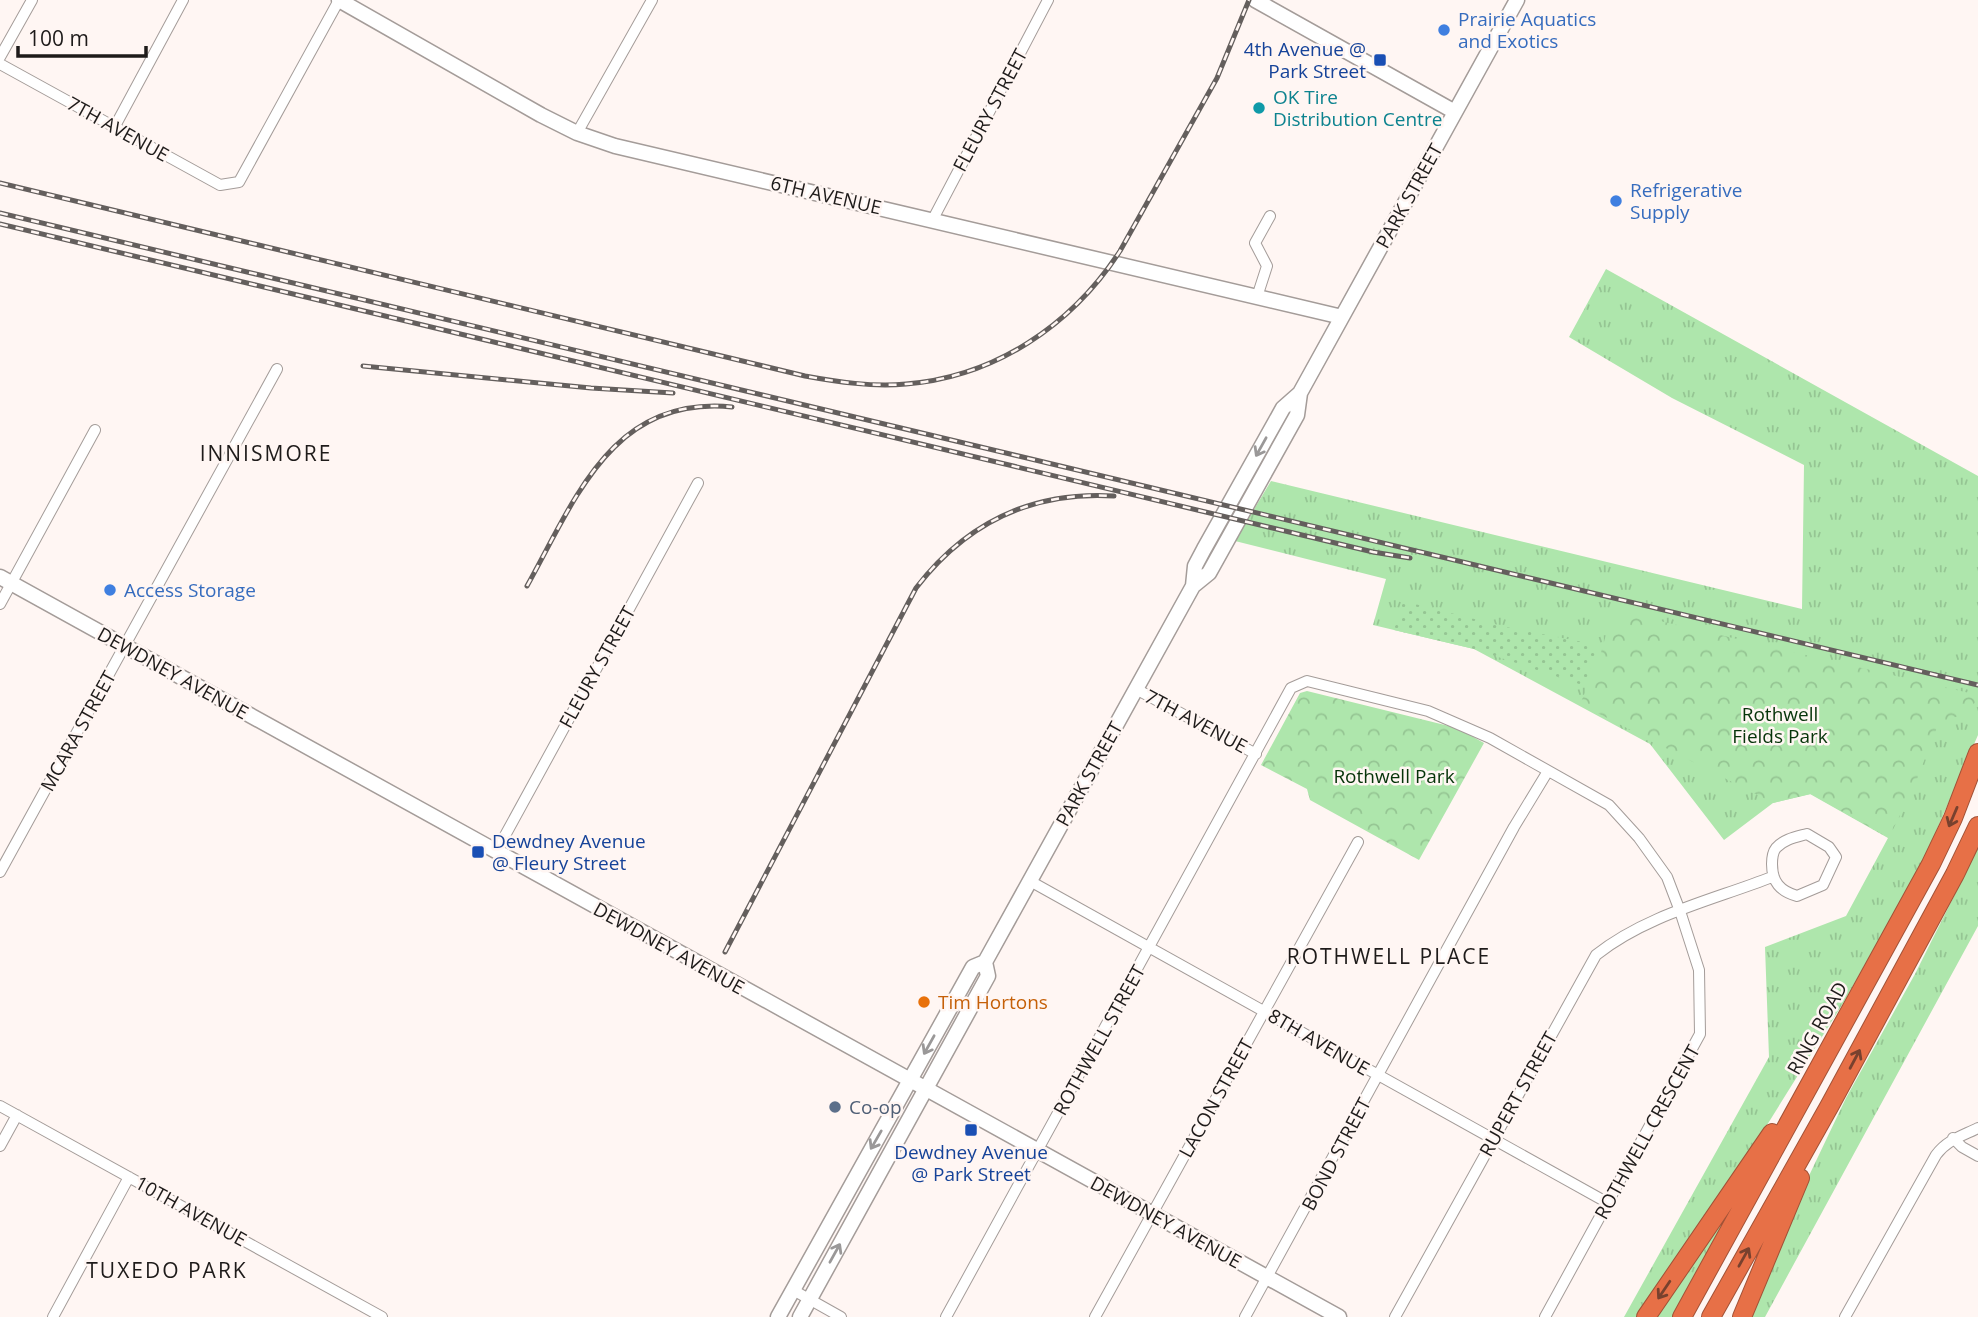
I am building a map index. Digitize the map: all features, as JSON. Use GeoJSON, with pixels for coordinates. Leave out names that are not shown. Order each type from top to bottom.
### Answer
{"type":"FeatureCollection","features":[{"type":"Feature","properties":{"kind":"highway","name":"RING ROAD"},"geometry":{"type":"LineString","coordinates":[[1682,1317],[1931,864],[1953,818],[1978,753]]}},
{"type":"Feature","properties":{"kind":"highway"},"geometry":{"type":"LineString","coordinates":[[1711,1317],[1830,1105],[1955,874],[1978,826]]}},
{"type":"Feature","properties":{"kind":"highway"},"geometry":{"type":"LineString","coordinates":[[1646,1317],[1828,1053]]}},
{"type":"Feature","properties":{"kind":"highway"},"geometry":{"type":"LineString","coordinates":[[1742,1317],[1830,1105]]}},
{"type":"Feature","properties":{"kind":"street"},"geometry":{"type":"LineString","coordinates":[[0,57],[32,0]]}},
{"type":"Feature","properties":{"kind":"street"},"geometry":{"type":"LineString","coordinates":[[114,128],[183,0]]}},
{"type":"Feature","properties":{"kind":"street","name":"7TH AVENUE"},"geometry":{"type":"LineString","coordinates":[[0,64],[220,185],[239,182],[339,0]]}},
{"type":"Feature","properties":{"kind":"street","name":"6TH AVENUE"},"geometry":{"type":"LineString","coordinates":[[339,0],[541,115],[578,133],[615,146],[1342,317]]}},
{"type":"Feature","properties":{"kind":"street"},"geometry":{"type":"LineString","coordinates":[[578,133],[652,0]]}},
{"type":"Feature","properties":{"kind":"street","name":"FLEURY STREET"},"geometry":{"type":"LineString","coordinates":[[933,219],[1048,0]]}},
{"type":"Feature","properties":{"kind":"street"},"geometry":{"type":"LineString","coordinates":[[1255,0],[1455,112]]}},
{"type":"Feature","properties":{"kind":"street","name":"PARK STREET"},"geometry":{"type":"LineString","coordinates":[[778,1317],[973,967],[985,962],[1193,586],[1209,573],[1297,415],[1300,393],[1517,0]]}},
{"type":"Feature","properties":{"kind":"street"},"geometry":{"type":"LineString","coordinates":[[1257,297],[1267,266],[1255,243],[1270,216]]}},
{"type":"Feature","properties":{"kind":"street","name":"MCARA STREET"},"geometry":{"type":"LineString","coordinates":[[0,872],[3,858],[277,369]]}},
{"type":"Feature","properties":{"kind":"street"},"geometry":{"type":"LineString","coordinates":[[0,604],[6,580],[95,430]]}},
{"type":"Feature","properties":{"kind":"street","name":"FLEURY STREET"},"geometry":{"type":"LineString","coordinates":[[496,852],[698,482]]}},
{"type":"Feature","properties":{"kind":"street","name":"DEWDNEY AVENUE"},"geometry":{"type":"LineString","coordinates":[[6,580],[1339,1317]]}},
{"type":"Feature","properties":{"kind":"street","name":"ROTHWELL CRESCENT"},"geometry":{"type":"LineString","coordinates":[[1250,764],[1291,688],[1307,681],[1428,711],[1490,738],[1609,806],[1639,838],[1667,877],[1699,970],[1700,1034],[1545,1317]]}},
{"type":"Feature","properties":{"kind":"street","name":"7TH AVENUE"},"geometry":{"type":"LineString","coordinates":[[1136,689],[1256,754]]}},
{"type":"Feature","properties":{"kind":"street","name":"ROTHWELL STREET"},"geometry":{"type":"LineString","coordinates":[[946,1317],[1250,764]]}},
{"type":"Feature","properties":{"kind":"street","name":"BOND STREET"},"geometry":{"type":"LineString","coordinates":[[1245,1317],[1514,827],[1548,771]]}},
{"type":"Feature","properties":{"kind":"street"},"geometry":{"type":"LineString","coordinates":[[1807,834],[1829,847],[1836,857],[1823,885],[1797,896],[1784,892],[1772,877],[1772,857],[1775,849],[1791,837],[1807,834]]}},
{"type":"Feature","properties":{"kind":"street","name":"LACON STREET"},"geometry":{"type":"LineString","coordinates":[[1095,1317],[1358,842]]}},
{"type":"Feature","properties":{"kind":"street","name":"RUPERT STREET"},"geometry":{"type":"LineString","coordinates":[[1395,1317],[1596,955],[1619,937],[1772,877]]}},
{"type":"Feature","properties":{"kind":"street","name":"8TH AVENUE"},"geometry":{"type":"LineString","coordinates":[[1030,881],[1608,1203]]}},
{"type":"Feature","properties":{"kind":"street","name":"PARK STREET"},"geometry":{"type":"LineString","coordinates":[[800,1317],[988,975],[985,962]]}},
{"type":"Feature","properties":{"kind":"street","name":"10TH AVENUE"},"geometry":{"type":"LineString","coordinates":[[0,1106],[382,1317]]}},
{"type":"Feature","properties":{"kind":"street"},"geometry":{"type":"LineString","coordinates":[[0,1146],[17,1115]]}},
{"type":"Feature","properties":{"kind":"street"},"geometry":{"type":"LineString","coordinates":[[1845,1317],[1936,1155],[1953,1138],[1978,1128]]}},
{"type":"Feature","properties":{"kind":"street"},"geometry":{"type":"LineString","coordinates":[[1953,1138],[1978,1156]]}},
{"type":"Feature","properties":{"kind":"street"},"geometry":{"type":"LineString","coordinates":[[53,1317],[129,1177]]}},
{"type":"Feature","properties":{"kind":"street"},"geometry":{"type":"LineString","coordinates":[[793,1290],[841,1317]]}},
{"type":"Feature","properties":{"kind":"green space"},"geometry":{"type":"Polygon","coordinates":[[[1606,269],[1978,476],[1978,735],[1924,859],[1845,1000],[1762,1133],[1638,1317],[1624,1317],[1769,1057],[1765,947],[1846,916],[1888,838],[1810,794],[1773,803],[1724,840],[1650,744],[1474,649],[1373,625],[1386,579],[1235,541],[1271,481],[1802,609],[1804,465],[1672,398],[1569,337],[1606,269]]]}},
{"type":"Feature","properties":{"kind":"green space"},"geometry":{"type":"Polygon","coordinates":[[[1403,601],[1506,627],[1598,645],[1585,686],[1474,649],[1394,630],[1403,601]]]}},
{"type":"Feature","properties":{"kind":"green space","name":"Rothwell Fields Park"},"geometry":{"type":"Polygon","coordinates":[[[1613,610],[1978,695],[1968,711],[1939,722],[1917,779],[1889,838],[1811,794],[1773,803],[1580,704],[1598,663],[1613,610]]]}},
{"type":"Feature","properties":{"kind":"green space","name":"Rothwell Park"},"geometry":{"type":"Polygon","coordinates":[[[1307,691],[1457,728],[1484,743],[1419,860],[1310,800],[1307,789],[1261,765],[1300,693],[1307,691]]]}},
{"type":"Feature","properties":{"kind":"green space"},"geometry":{"type":"Polygon","coordinates":[[[1978,848],[1978,926],[1765,1317],[1748,1317],[1806,1182],[1846,1098],[1915,974],[1978,848]]]}},
{"type":"Feature","properties":{"kind":"green space"},"geometry":{"type":"Polygon","coordinates":[[[1737,1198],[1672,1317],[1652,1317],[1737,1198]]]}},
{"type":"Feature","properties":{"kind":"railway"},"geometry":{"type":"LineString","coordinates":[[0,183],[805,376],[842,382],[906,384],[970,371],[1028,343],[1055,324],[1101,278],[1120,251],[1217,78],[1249,0]]}},
{"type":"Feature","properties":{"kind":"railway"},"geometry":{"type":"LineString","coordinates":[[0,213],[1978,685]]}},
{"type":"Feature","properties":{"kind":"railway"},"geometry":{"type":"LineString","coordinates":[[0,224],[1373,552],[1410,558]]}},
{"type":"Feature","properties":{"kind":"railway"},"geometry":{"type":"LineString","coordinates":[[363,366],[591,388],[673,393]]}},
{"type":"Feature","properties":{"kind":"railway"},"geometry":{"type":"LineString","coordinates":[[527,586],[581,488],[602,460],[627,436],[656,418],[691,408],[732,407]]}},
{"type":"Feature","properties":{"kind":"railway"},"geometry":{"type":"LineString","coordinates":[[725,952],[916,588],[956,545],[1003,516],[1056,499],[1114,496]]}},
{"type":"Feature","properties":{"kind":"place","name":"Prairie Aquatics and Exotics"},"geometry":{"type":"Point","coordinates":[1444,30]}},
{"type":"Feature","properties":{"kind":"place","name":"4th Avenue @ Park Street"},"geometry":{"type":"Point","coordinates":[1380,60]}},
{"type":"Feature","properties":{"kind":"place","name":"OK Tire Distribution Centre"},"geometry":{"type":"Point","coordinates":[1259,108]}},
{"type":"Feature","properties":{"kind":"place","name":"Refrigerative Supply"},"geometry":{"type":"Point","coordinates":[1616,201]}},
{"type":"Feature","properties":{"kind":"place","name":"Access Storage"},"geometry":{"type":"Point","coordinates":[110,590]}},
{"type":"Feature","properties":{"kind":"place","name":"Dewdney Avenue @ Fleury Street"},"geometry":{"type":"Point","coordinates":[478,852]}},
{"type":"Feature","properties":{"kind":"place","name":"Tim Hortons"},"geometry":{"type":"Point","coordinates":[924,1002]}},
{"type":"Feature","properties":{"kind":"place","name":"Co-op"},"geometry":{"type":"Point","coordinates":[835,1107]}},
{"type":"Feature","properties":{"kind":"place","name":"Dewdney Avenue @ Park Street"},"geometry":{"type":"Point","coordinates":[971,1130]}},
{"type":"Feature","properties":{"kind":"district","name":"INNISMORE"},"geometry":{"type":"Point","coordinates":[266,453]}},
{"type":"Feature","properties":{"kind":"district","name":"ROTHWELL PLACE"},"geometry":{"type":"Point","coordinates":[1389,956]}},
{"type":"Feature","properties":{"kind":"district","name":"TUXEDO PARK"},"geometry":{"type":"Point","coordinates":[167,1270]}}]}
